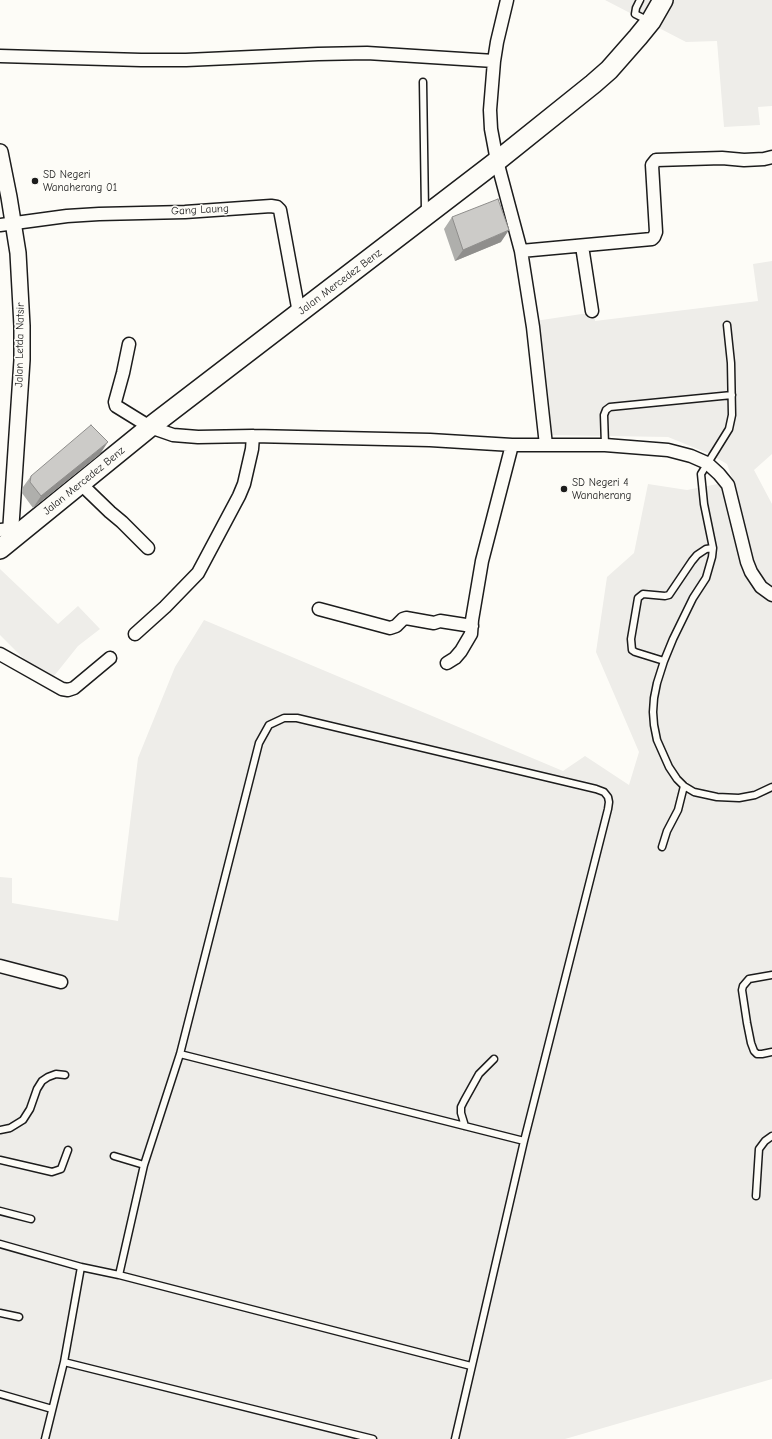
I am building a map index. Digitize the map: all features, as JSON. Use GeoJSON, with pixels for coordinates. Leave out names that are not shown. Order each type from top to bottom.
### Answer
{"type":"FeatureCollection","features":[{"type":"Feature","properties":{"kind":"main road","name":"Jalan Mercedez Benz"},"geometry":{"type":"LineString","coordinates":[[5,537],[81,484],[150,428],[497,161],[609,70],[651,21],[664,0]]}},
{"type":"Feature","properties":{"kind":"street"},"geometry":{"type":"LineString","coordinates":[[507,0],[494,62],[490,110],[491,129],[497,161],[521,251],[533,327],[546,445]]}},
{"type":"Feature","properties":{"kind":"street"},"geometry":{"type":"LineString","coordinates":[[0,56],[141,60],[367,53],[494,62]]}},
{"type":"Feature","properties":{"kind":"street","name":"Jalan Letda Natsir"},"geometry":{"type":"LineString","coordinates":[[0,152],[7,224],[21,289],[22,353],[5,537]]}},
{"type":"Feature","properties":{"kind":"street"},"geometry":{"type":"LineString","coordinates":[[521,251],[648,240],[654,237],[656,232],[652,165],[656,160],[722,158],[751,160],[772,157]]}},
{"type":"Feature","properties":{"kind":"street","name":"Gang Laung"},"geometry":{"type":"LineString","coordinates":[[7,224],[67,216],[185,212],[272,206],[280,210],[299,313]]}},
{"type":"Feature","properties":{"kind":"street"},"geometry":{"type":"LineString","coordinates":[[582,246],[592,311]]}},
{"type":"Feature","properties":{"kind":"street"},"geometry":{"type":"LineString","coordinates":[[129,344],[116,404],[118,408],[134,416],[150,428],[173,435],[198,437],[253,436],[430,440],[512,445],[605,445],[680,452],[707,463],[728,485],[747,562],[751,572],[761,587],[772,595]]}},
{"type":"Feature","properties":{"kind":"street"},"geometry":{"type":"LineString","coordinates":[[135,634],[165,607],[198,573],[244,484],[252,448],[253,436]]}},
{"type":"Feature","properties":{"kind":"street"},"geometry":{"type":"LineString","coordinates":[[447,663],[455,658],[469,639],[482,561],[512,445]]}},
{"type":"Feature","properties":{"kind":"street"},"geometry":{"type":"LineString","coordinates":[[81,484],[148,548]]}},
{"type":"Feature","properties":{"kind":"street"},"geometry":{"type":"LineString","coordinates":[[319,609],[390,628],[396,626],[406,618],[434,623],[440,621],[472,626]]}},
{"type":"Feature","properties":{"kind":"street"},"geometry":{"type":"LineString","coordinates":[[0,654],[62,689],[68,690],[74,688],[110,658]]}},
{"type":"Feature","properties":{"kind":"street"},"geometry":{"type":"LineString","coordinates":[[0,966],[61,982]]}},
{"type":"Feature","properties":{"kind":"lane"},"geometry":{"type":"LineString","coordinates":[[640,0],[635,14],[651,21]]}},
{"type":"Feature","properties":{"kind":"lane"},"geometry":{"type":"LineString","coordinates":[[423,82],[425,217]]}},
{"type":"Feature","properties":{"kind":"lane"},"geometry":{"type":"LineString","coordinates":[[727,325],[731,363],[732,415],[729,429],[701,474],[704,504],[713,548],[711,565],[706,578],[693,598],[664,661],[657,682],[654,698],[654,725],[657,740],[669,767],[684,786],[694,792],[706,795],[739,798],[755,795],[772,787]]}},
{"type":"Feature","properties":{"kind":"lane"},"geometry":{"type":"LineString","coordinates":[[605,445],[604,415],[606,410],[610,407],[732,395]]}},
{"type":"Feature","properties":{"kind":"lane"},"geometry":{"type":"LineString","coordinates":[[664,661],[632,650],[631,639],[638,598],[643,594],[669,595],[694,558],[706,549],[713,548]]}},
{"type":"Feature","properties":{"kind":"lane"},"geometry":{"type":"LineString","coordinates":[[119,1275],[144,1165],[180,1054],[260,743],[269,726],[284,718],[297,718],[604,792],[608,797],[608,808],[524,1141],[455,1439]]}},
{"type":"Feature","properties":{"kind":"lane"},"geometry":{"type":"LineString","coordinates":[[662,847],[667,831],[678,810],[684,786]]}},
{"type":"Feature","properties":{"kind":"lane"},"geometry":{"type":"LineString","coordinates":[[772,975],[749,979],[742,986],[751,1043],[757,1054],[772,1052]]}},
{"type":"Feature","properties":{"kind":"lane"},"geometry":{"type":"LineString","coordinates":[[180,1054],[524,1141]]}},
{"type":"Feature","properties":{"kind":"lane"},"geometry":{"type":"LineString","coordinates":[[464,1126],[461,1107],[479,1074],[494,1059]]}},
{"type":"Feature","properties":{"kind":"lane"},"geometry":{"type":"LineString","coordinates":[[0,1130],[10,1128],[23,1120],[30,1109],[37,1089],[42,1081],[56,1074],[65,1075]]}},
{"type":"Feature","properties":{"kind":"lane"},"geometry":{"type":"LineString","coordinates":[[756,1196],[759,1149],[764,1141],[772,1136]]}},
{"type":"Feature","properties":{"kind":"lane"},"geometry":{"type":"LineString","coordinates":[[0,1160],[52,1172],[61,1169],[68,1150]]}},
{"type":"Feature","properties":{"kind":"lane"},"geometry":{"type":"LineString","coordinates":[[114,1156],[144,1165]]}},
{"type":"Feature","properties":{"kind":"lane"},"geometry":{"type":"LineString","coordinates":[[0,1211],[31,1219]]}},
{"type":"Feature","properties":{"kind":"lane"},"geometry":{"type":"LineString","coordinates":[[0,1244],[81,1267],[119,1275],[472,1366]]}},
{"type":"Feature","properties":{"kind":"lane"},"geometry":{"type":"LineString","coordinates":[[45,1439],[64,1362],[81,1267]]}},
{"type":"Feature","properties":{"kind":"lane"},"geometry":{"type":"LineString","coordinates":[[0,1313],[19,1317]]}},
{"type":"Feature","properties":{"kind":"lane"},"geometry":{"type":"LineString","coordinates":[[64,1362],[373,1439]]}},
{"type":"Feature","properties":{"kind":"lane"},"geometry":{"type":"LineString","coordinates":[[0,1394],[52,1409]]}},
{"type":"Feature","properties":{"kind":"shaded area"},"geometry":{"type":"Polygon","coordinates":[[[605,0],[772,0],[772,106],[758,107],[760,125],[724,127],[717,41],[686,42],[605,0]]]}},
{"type":"Feature","properties":{"kind":"shaded area"},"geometry":{"type":"Polygon","coordinates":[[[772,261],[772,454],[754,470],[772,504],[772,1379],[565,1439],[0,1439],[0,877],[12,878],[12,903],[118,921],[138,758],[175,667],[204,620],[563,771],[585,756],[629,785],[639,752],[596,652],[607,577],[634,553],[648,484],[687,490],[733,481],[727,464],[710,454],[668,437],[547,435],[535,321],[595,312],[595,321],[758,301],[753,264],[772,261]]]}},
{"type":"Feature","properties":{"kind":"shaded area"},"geometry":{"type":"Polygon","coordinates":[[[0,569],[58,624],[78,606],[100,629],[78,646],[54,676],[29,664],[0,635],[0,569]]]}},
{"type":"Feature","properties":{"kind":"building"},"geometry":{"type":"Polygon","coordinates":[[[498,199],[509,230],[463,250],[452,217],[498,199]]]}},
{"type":"Feature","properties":{"kind":"building"},"geometry":{"type":"Polygon","coordinates":[[[91,425],[108,442],[41,496],[30,482],[31,476],[91,425]]]}},
{"type":"Feature","properties":{"kind":"place","name":"SD Negeri Wanaherang 01"},"geometry":{"type":"Point","coordinates":[35,181]}},
{"type":"Feature","properties":{"kind":"place","name":"SD Negeri 4 Wanaherang"},"geometry":{"type":"Point","coordinates":[564,489]}}]}
